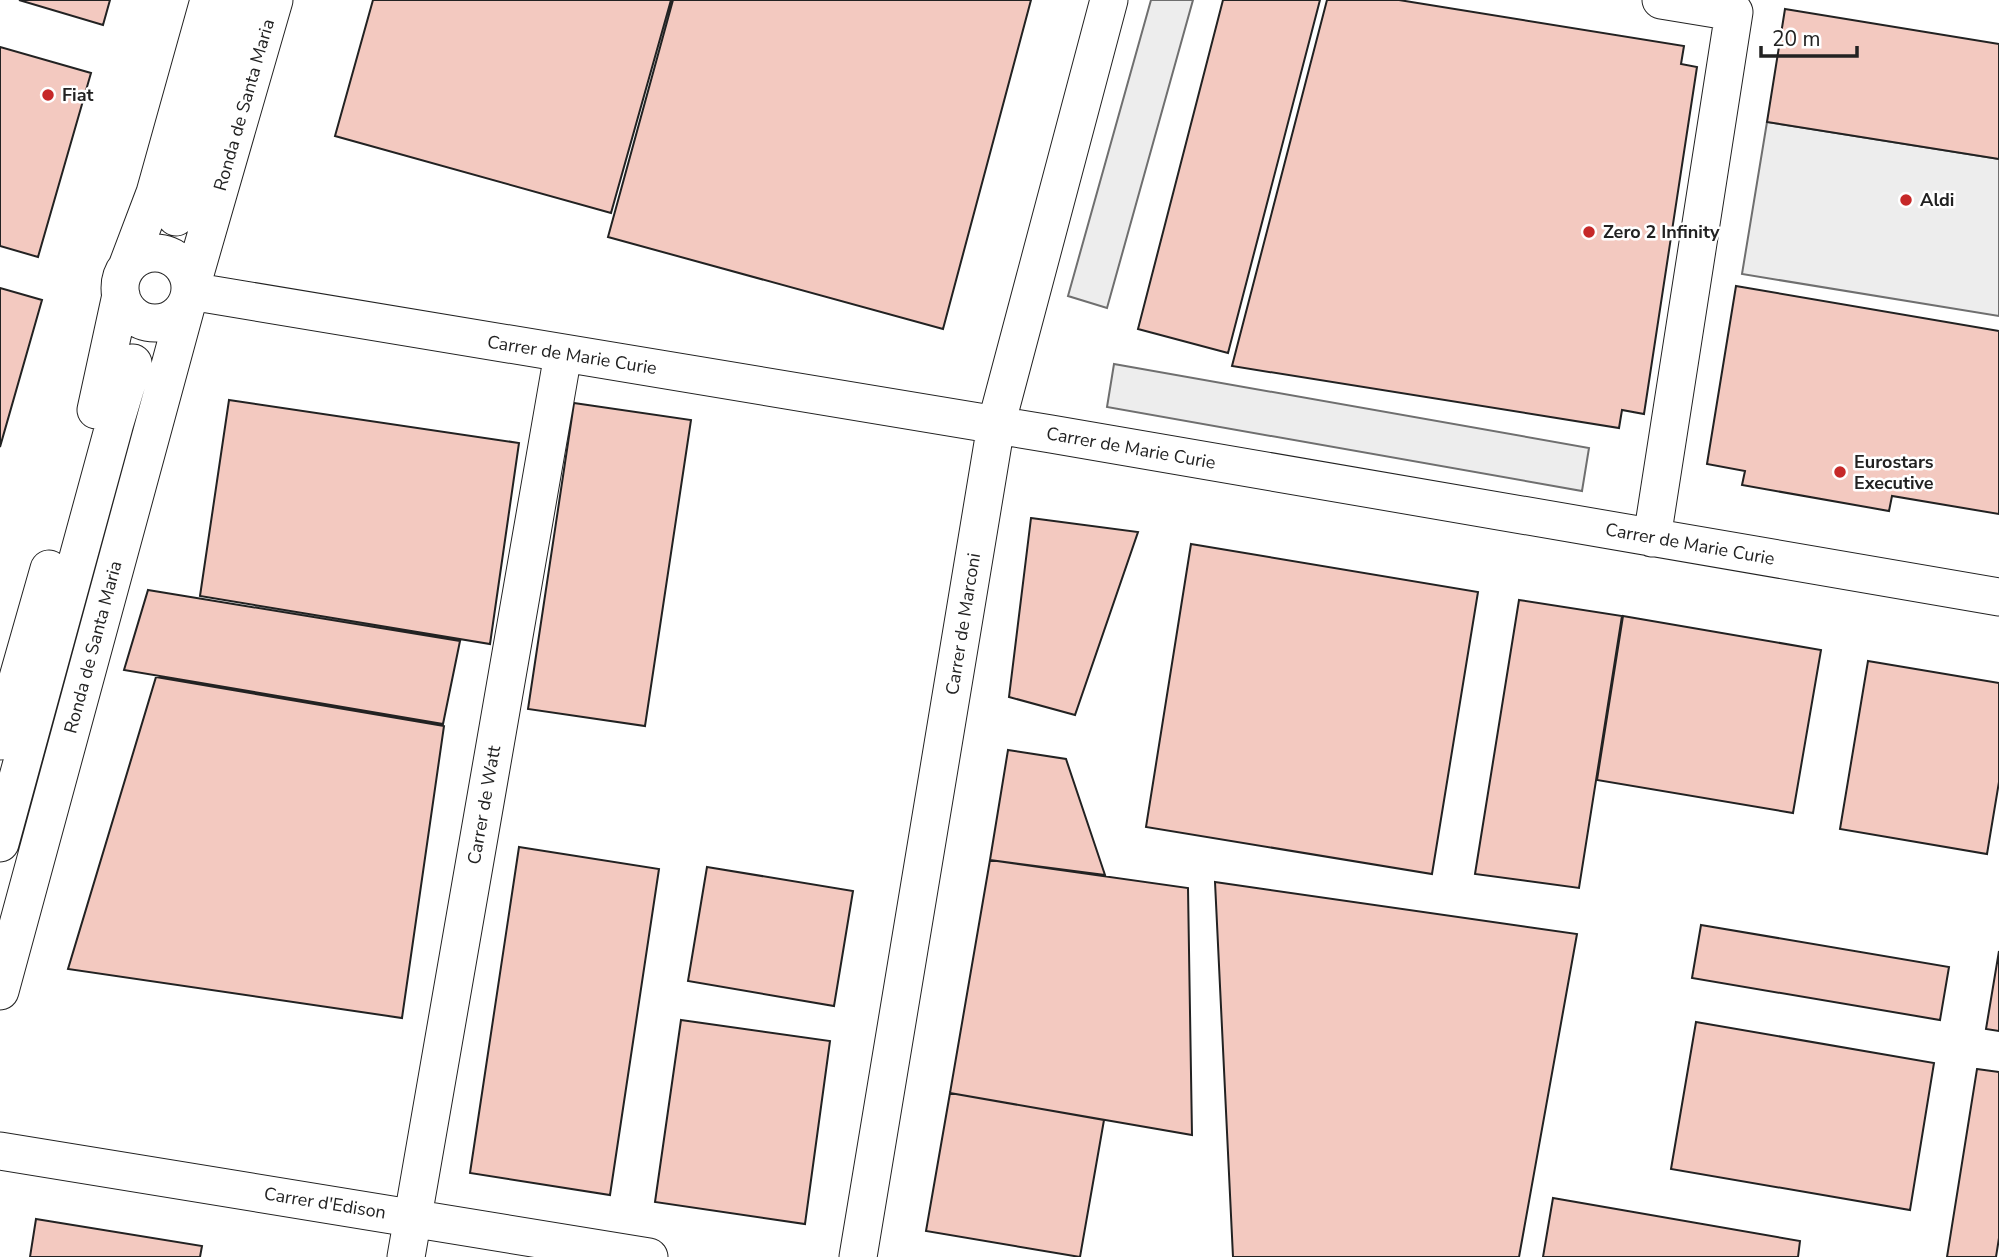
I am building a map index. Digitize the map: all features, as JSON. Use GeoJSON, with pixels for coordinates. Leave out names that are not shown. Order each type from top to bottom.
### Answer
{"type":"FeatureCollection","features":[{"type":"Feature","properties":{"kind":"street"},"geometry":{"type":"LineString","coordinates":[[0,741],[96,410],[124,281],[155,194],[209,0]]}},
{"type":"Feature","properties":{"kind":"street"},"geometry":{"type":"LineString","coordinates":[[176,217],[238,0]]}},
{"type":"Feature","properties":{"kind":"street","name":"Ronda de Santa Maria"},"geometry":{"type":"LineString","coordinates":[[0,991],[189,297],[274,0]]}},
{"type":"Feature","properties":{"kind":"street","name":"Carrer de Marconi"},"geometry":{"type":"LineString","coordinates":[[858,1257],[996,425],[1109,0]]}},
{"type":"Feature","properties":{"kind":"street"},"geometry":{"type":"LineString","coordinates":[[1652,538],[1734,12],[1661,0]]}},
{"type":"Feature","properties":{"kind":"street"},"geometry":{"type":"LineString","coordinates":[[145,254],[168,255],[185,269],[190,280],[189,297],[173,318],[152,323],[132,314],[125,305],[124,281],[145,254]]}},
{"type":"Feature","properties":{"kind":"street","name":"Carrer de Marie Curie"},"geometry":{"type":"LineString","coordinates":[[189,297],[262,305],[996,425],[1999,597]]}},
{"type":"Feature","properties":{"kind":"street","name":"Carrer de Watt"},"geometry":{"type":"LineString","coordinates":[[406,1257],[563,354]]}},
{"type":"Feature","properties":{"kind":"street"},"geometry":{"type":"LineString","coordinates":[[0,843],[133,363]]}},
{"type":"Feature","properties":{"kind":"street","name":"Carrer d'Edison"},"geometry":{"type":"LineString","coordinates":[[0,1152],[649,1257]]}},
{"type":"Feature","properties":{"kind":"shaded area"},"geometry":{"type":"Polygon","coordinates":[[[1151,0],[1193,0],[1107,308],[1068,296],[1151,0]]]}},
{"type":"Feature","properties":{"kind":"shaded area"},"geometry":{"type":"Polygon","coordinates":[[[1767,122],[1999,159],[1999,316],[1742,274],[1767,122]]]}},
{"type":"Feature","properties":{"kind":"shaded area"},"geometry":{"type":"Polygon","coordinates":[[[1114,364],[1589,448],[1582,491],[1107,407],[1114,364]]]}},
{"type":"Feature","properties":{"kind":"building"},"geometry":{"type":"Polygon","coordinates":[[[19,0],[110,0],[103,25],[19,0]]]}},
{"type":"Feature","properties":{"kind":"building"},"geometry":{"type":"Polygon","coordinates":[[[373,0],[671,0],[611,213],[335,136],[373,0]]]}},
{"type":"Feature","properties":{"kind":"building"},"geometry":{"type":"Polygon","coordinates":[[[673,0],[1031,0],[943,329],[608,237],[673,0]]]}},
{"type":"Feature","properties":{"kind":"building"},"geometry":{"type":"Polygon","coordinates":[[[1223,0],[1320,0],[1228,353],[1138,329],[1223,0]]]}},
{"type":"Feature","properties":{"kind":"building"},"geometry":{"type":"Polygon","coordinates":[[[1327,0],[1399,0],[1684,46],[1681,64],[1697,67],[1644,414],[1622,410],[1619,428],[1232,366],[1327,0]]]}},
{"type":"Feature","properties":{"kind":"building"},"geometry":{"type":"Polygon","coordinates":[[[1785,9],[1999,44],[1999,159],[1767,122],[1785,9]]]}},
{"type":"Feature","properties":{"kind":"building"},"geometry":{"type":"Polygon","coordinates":[[[0,47],[91,73],[38,257],[0,246],[0,47]]]}},
{"type":"Feature","properties":{"kind":"building"},"geometry":{"type":"Polygon","coordinates":[[[1736,286],[1999,331],[1999,514],[1892,496],[1889,511],[1742,485],[1745,471],[1707,464],[1736,286]]]}},
{"type":"Feature","properties":{"kind":"building"},"geometry":{"type":"Polygon","coordinates":[[[0,288],[42,300],[0,447],[0,288]]]}},
{"type":"Feature","properties":{"kind":"building"},"geometry":{"type":"Polygon","coordinates":[[[229,400],[519,443],[490,644],[200,596],[229,400]]]}},
{"type":"Feature","properties":{"kind":"building"},"geometry":{"type":"Polygon","coordinates":[[[574,403],[691,420],[645,726],[528,709],[574,403]]]}},
{"type":"Feature","properties":{"kind":"building"},"geometry":{"type":"Polygon","coordinates":[[[1031,518],[1138,532],[1075,715],[1009,697],[1031,518]]]}},
{"type":"Feature","properties":{"kind":"building"},"geometry":{"type":"Polygon","coordinates":[[[1191,544],[1478,592],[1432,874],[1146,827],[1191,544]]]}},
{"type":"Feature","properties":{"kind":"building"},"geometry":{"type":"Polygon","coordinates":[[[148,590],[460,641],[443,724],[124,670],[148,590]]]}},
{"type":"Feature","properties":{"kind":"building"},"geometry":{"type":"Polygon","coordinates":[[[1519,600],[1622,616],[1579,888],[1475,874],[1519,600]]]}},
{"type":"Feature","properties":{"kind":"building"},"geometry":{"type":"Polygon","coordinates":[[[1623,616],[1821,650],[1793,813],[1597,780],[1623,616]]]}},
{"type":"Feature","properties":{"kind":"building"},"geometry":{"type":"Polygon","coordinates":[[[1868,661],[1999,683],[1999,782],[1987,854],[1840,829],[1868,661]]]}},
{"type":"Feature","properties":{"kind":"building"},"geometry":{"type":"Polygon","coordinates":[[[156,677],[444,726],[402,1018],[68,969],[156,677]]]}},
{"type":"Feature","properties":{"kind":"building"},"geometry":{"type":"Polygon","coordinates":[[[1008,750],[1066,759],[1105,875],[990,860],[1008,750]]]}},
{"type":"Feature","properties":{"kind":"building"},"geometry":{"type":"Polygon","coordinates":[[[519,847],[659,869],[610,1195],[470,1173],[519,847]]]}},
{"type":"Feature","properties":{"kind":"building"},"geometry":{"type":"Polygon","coordinates":[[[990,860],[1188,888],[1192,1135],[950,1093],[990,860]]]}},
{"type":"Feature","properties":{"kind":"building"},"geometry":{"type":"Polygon","coordinates":[[[707,867],[853,891],[834,1006],[688,981],[707,867]]]}},
{"type":"Feature","properties":{"kind":"building"},"geometry":{"type":"Polygon","coordinates":[[[1215,882],[1577,934],[1519,1257],[1233,1257],[1215,882]]]}},
{"type":"Feature","properties":{"kind":"building"},"geometry":{"type":"Polygon","coordinates":[[[1701,925],[1949,967],[1940,1020],[1692,978],[1701,925]]]}},
{"type":"Feature","properties":{"kind":"building"},"geometry":{"type":"Polygon","coordinates":[[[1999,951],[1999,1031],[1986,1029],[1999,951]]]}},
{"type":"Feature","properties":{"kind":"building"},"geometry":{"type":"Polygon","coordinates":[[[681,1020],[830,1041],[805,1224],[655,1202],[681,1020]]]}},
{"type":"Feature","properties":{"kind":"building"},"geometry":{"type":"Polygon","coordinates":[[[1696,1022],[1934,1063],[1910,1210],[1671,1169],[1696,1022]]]}},
{"type":"Feature","properties":{"kind":"building"},"geometry":{"type":"Polygon","coordinates":[[[1977,1069],[1999,1072],[1999,1238],[1996,1257],[1947,1257],[1977,1069]]]}},
{"type":"Feature","properties":{"kind":"building"},"geometry":{"type":"Polygon","coordinates":[[[950,1093],[1104,1120],[1080,1257],[926,1231],[950,1093]]]}},
{"type":"Feature","properties":{"kind":"building"},"geometry":{"type":"Polygon","coordinates":[[[1553,1198],[1800,1241],[1798,1257],[1543,1257],[1553,1198]]]}},
{"type":"Feature","properties":{"kind":"building"},"geometry":{"type":"Polygon","coordinates":[[[36,1219],[202,1246],[200,1257],[30,1257],[36,1219]]]}},
{"type":"Feature","properties":{"kind":"place","name":"Fiat"},"geometry":{"type":"Point","coordinates":[48,95]}},
{"type":"Feature","properties":{"kind":"place","name":"Aldi"},"geometry":{"type":"Point","coordinates":[1906,200]}},
{"type":"Feature","properties":{"kind":"place","name":"Zero 2 Infinity"},"geometry":{"type":"Point","coordinates":[1589,232]}},
{"type":"Feature","properties":{"kind":"place","name":"Eurostars Executive"},"geometry":{"type":"Point","coordinates":[1840,472]}}]}
